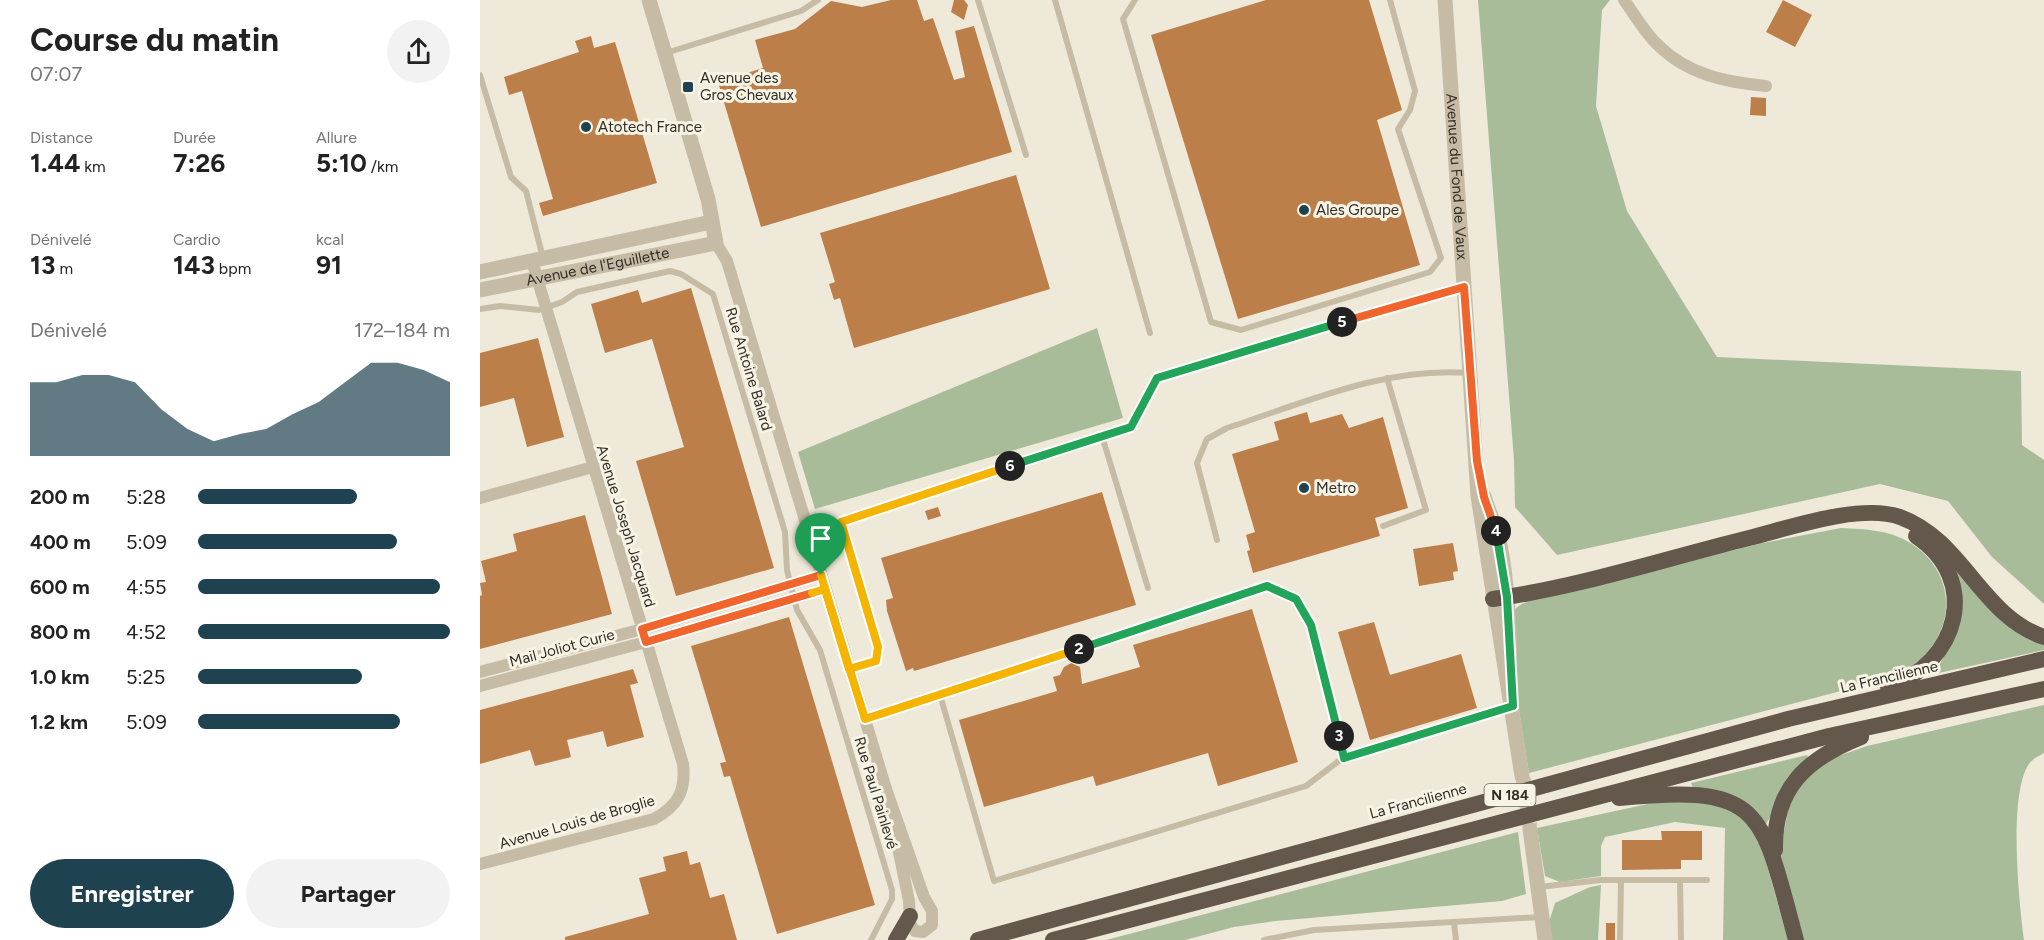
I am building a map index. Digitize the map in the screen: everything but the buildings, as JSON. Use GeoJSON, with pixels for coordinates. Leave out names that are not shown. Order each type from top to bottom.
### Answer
{"type":"FeatureCollection","features":[{"type":"Feature","properties":{"kind":"highway"},"geometry":{"type":"LineString","coordinates":[[1500,598],[1840,517],[1883,514],[1913,523],[1944,544],[2005,615],[2030,632],[2044,637]]}},
{"type":"Feature","properties":{"kind":"highway"},"geometry":{"type":"LineString","coordinates":[[1788,719],[1894,685],[1913,676],[1927,667],[1938,655],[1953,623],[1954,590],[1938,556],[1924,541],[1888,524],[1840,517]]}},
{"type":"Feature","properties":{"kind":"highway","name":"La Francilienne"},"geometry":{"type":"LineString","coordinates":[[978,940],[1788,719],[2044,659]]}},
{"type":"Feature","properties":{"kind":"highway","name":"N 184"},"geometry":{"type":"LineString","coordinates":[[1053,940],[1829,736],[2044,689]]}},
{"type":"Feature","properties":{"kind":"highway"},"geometry":{"type":"LineString","coordinates":[[1775,860],[1775,837],[1781,807],[1801,773],[1820,756],[1840,745],[1894,723]]}},
{"type":"Feature","properties":{"kind":"highway"},"geometry":{"type":"LineString","coordinates":[[1565,804],[1678,793],[1720,798],[1735,803],[1757,821],[1775,860],[1796,940]]}},
{"type":"Feature","properties":{"kind":"highway"},"geometry":{"type":"LineString","coordinates":[[896,940],[910,916]]}},
{"type":"Feature","properties":{"kind":"street"},"geometry":{"type":"LineString","coordinates":[[649,0],[708,199],[716,243],[727,261],[886,789],[924,897],[932,911],[932,925],[923,932],[915,931],[911,927],[886,789]]}},
{"type":"Feature","properties":{"kind":"street","name":"Avenue du Fond de Vaux"},"geometry":{"type":"LineString","coordinates":[[1445,0],[1477,461],[1484,497],[1498,538],[1500,598],[1522,776]]}},
{"type":"Feature","properties":{"kind":"street"},"geometry":{"type":"LineString","coordinates":[[1624,0],[1658,46],[1696,71],[1727,82],[1766,86]]}},
{"type":"Feature","properties":{"kind":"street","name":"Avenue de l'Eguillette"},"geometry":{"type":"LineString","coordinates":[[480,272],[711,222]]}},
{"type":"Feature","properties":{"kind":"street","name":"Avenue de l'Eguillette"},"geometry":{"type":"LineString","coordinates":[[480,290],[716,243]]}},
{"type":"Feature","properties":{"kind":"street","name":"Avenue Joseph Jacquard"},"geometry":{"type":"LineString","coordinates":[[538,259],[537,278],[545,308],[683,764],[684,783],[678,800]]}},
{"type":"Feature","properties":{"kind":"street"},"geometry":{"type":"LineString","coordinates":[[480,498],[593,467]]}},
{"type":"Feature","properties":{"kind":"street","name":"Mail Joliot Curie"},"geometry":{"type":"LineString","coordinates":[[480,672],[642,629],[821,575]]}},
{"type":"Feature","properties":{"kind":"street","name":"Mail Joliot Curie"},"geometry":{"type":"LineString","coordinates":[[480,686],[646,642],[825,589]]}},
{"type":"Feature","properties":{"kind":"street","name":"Avenue Louis de Broglie"},"geometry":{"type":"LineString","coordinates":[[480,864],[654,819],[665,813],[678,800]]}},
{"type":"Feature","properties":{"kind":"street"},"geometry":{"type":"LineString","coordinates":[[1530,829],[1545,940]]}},
{"type":"Feature","properties":{"kind":"lane"},"geometry":{"type":"LineString","coordinates":[[665,53],[801,11],[818,0]]}},
{"type":"Feature","properties":{"kind":"lane"},"geometry":{"type":"LineString","coordinates":[[978,0],[1026,155]]}},
{"type":"Feature","properties":{"kind":"lane"},"geometry":{"type":"LineString","coordinates":[[1055,0],[1150,333]]}},
{"type":"Feature","properties":{"kind":"lane"},"geometry":{"type":"LineString","coordinates":[[1135,0],[1123,19],[1211,322],[1241,330],[1430,273],[1441,258],[1398,129],[1410,110],[1415,91],[1390,0]]}},
{"type":"Feature","properties":{"kind":"lane"},"geometry":{"type":"LineString","coordinates":[[480,75],[511,177],[526,191],[538,259]]}},
{"type":"Feature","properties":{"kind":"lane","name":"Rue Antoine Balard"},"geometry":{"type":"LineString","coordinates":[[480,309],[500,306],[545,308],[562,302],[577,292],[663,272],[681,273],[713,294],[785,532],[787,570],[794,598],[801,619],[820,650]]}},
{"type":"Feature","properties":{"kind":"lane"},"geometry":{"type":"LineString","coordinates":[[849,669],[876,661],[878,647],[841,522],[1131,427],[1157,378],[1464,287]]}},
{"type":"Feature","properties":{"kind":"lane"},"geometry":{"type":"LineString","coordinates":[[1217,540],[1197,463],[1207,439],[1227,428],[1386,378],[1422,373],[1470,373]]}},
{"type":"Feature","properties":{"kind":"lane"},"geometry":{"type":"LineString","coordinates":[[1383,526],[1426,510],[1386,378]]}},
{"type":"Feature","properties":{"kind":"lane"},"geometry":{"type":"LineString","coordinates":[[1102,436],[1148,588]]}},
{"type":"Feature","properties":{"kind":"lane"},"geometry":{"type":"LineString","coordinates":[[865,719],[1267,586],[1296,599],[1311,625],[1344,758]]}},
{"type":"Feature","properties":{"kind":"lane","name":"Rue Paul Painlevé"},"geometry":{"type":"LineString","coordinates":[[820,650],[892,890],[892,899],[871,940]]}},
{"type":"Feature","properties":{"kind":"lane"},"geometry":{"type":"LineString","coordinates":[[940,694],[994,881],[1306,786],[1344,758],[1513,706]]}},
{"type":"Feature","properties":{"kind":"lane"},"geometry":{"type":"LineString","coordinates":[[1538,887],[1621,880],[1707,880]]}},
{"type":"Feature","properties":{"kind":"lane"},"geometry":{"type":"LineString","coordinates":[[1620,940],[1621,880]]}},
{"type":"Feature","properties":{"kind":"lane"},"geometry":{"type":"LineString","coordinates":[[1680,880],[1681,940]]}},
{"type":"Feature","properties":{"kind":"lane"},"geometry":{"type":"LineString","coordinates":[[1264,940],[1314,930],[1542,917]]}},
{"type":"Feature","properties":{"kind":"lane"},"geometry":{"type":"LineString","coordinates":[[1454,923],[1456,940]]}},
{"type":"Feature","properties":{"kind":"green space"},"geometry":{"type":"Polygon","coordinates":[[[1478,0],[1610,0],[1602,10],[1596,106],[1627,211],[1717,357],[2021,371],[2022,445],[2044,460],[2044,604],[1992,557],[1948,501],[1880,484],[1557,555],[1515,507],[1514,460],[1478,0]]]}},
{"type":"Feature","properties":{"kind":"green space"},"geometry":{"type":"Polygon","coordinates":[[[1097,328],[1123,418],[815,509],[798,452],[1097,328]]]}},
{"type":"Feature","properties":{"kind":"green space"},"geometry":{"type":"Polygon","coordinates":[[[1841,528],[1878,531],[1904,539],[1926,556],[1936,569],[1943,583],[1946,599],[1945,614],[1941,630],[1933,644],[1913,667],[1883,680],[1529,773],[1513,663],[1512,622],[1514,611],[1518,607],[1534,599],[1763,543],[1841,528]]]}},
{"type":"Feature","properties":{"kind":"green space"},"geometry":{"type":"Polygon","coordinates":[[[1957,570],[1996,614],[2030,639],[2044,645],[2044,650],[1934,674],[1954,639],[1957,570]]]}},
{"type":"Feature","properties":{"kind":"green space"},"geometry":{"type":"Polygon","coordinates":[[[2044,705],[2044,753],[2029,764],[2019,799],[2017,849],[2024,940],[1804,940],[1780,854],[1789,804],[1798,786],[1830,759],[1867,746],[2044,705]]]}},
{"type":"Feature","properties":{"kind":"green space"},"geometry":{"type":"Polygon","coordinates":[[[1807,755],[1808,757],[1766,824],[1756,812],[1693,788],[1691,783],[1807,755]]]}},
{"type":"Feature","properties":{"kind":"green space"},"geometry":{"type":"Polygon","coordinates":[[[1666,800],[1713,802],[1745,818],[1763,851],[1788,940],[1723,940],[1725,828],[1675,822],[1605,837],[1601,846],[1601,876],[1560,882],[1545,876],[1537,828],[1666,800]]]}},
{"type":"Feature","properties":{"kind":"green space"},"geometry":{"type":"Polygon","coordinates":[[[1518,832],[1526,894],[1502,901],[1276,921],[1234,927],[1185,940],[1106,940],[1518,832]]]}},
{"type":"Feature","properties":{"kind":"green space"},"geometry":{"type":"Polygon","coordinates":[[[1601,885],[1598,940],[1552,940],[1549,922],[1555,903],[1590,887],[1601,885]]]}},
{"type":"Feature","properties":{"kind":"tunnel"},"geometry":{"type":"LineString","coordinates":[[1523,778],[1530,826]]}},
{"type":"Feature","properties":{"kind":"place","name":"Avenue des Gros Chevaux"},"geometry":{"type":"Point","coordinates":[688,87]}},
{"type":"Feature","properties":{"kind":"place","name":"Atotech France"},"geometry":{"type":"Point","coordinates":[586,127]}},
{"type":"Feature","properties":{"kind":"place","name":"Ales Groupe"},"geometry":{"type":"Point","coordinates":[1304,210]}},
{"type":"Feature","properties":{"kind":"place","name":"Metro"},"geometry":{"type":"Point","coordinates":[1304,488]}},
{"type":"Feature","properties":{"kind":"route"},"geometry":{"type":"LineString","coordinates":[[821,575],[642,629],[646,642],[825,589],[849,669],[865,719],[1267,586],[1296,599],[1311,625],[1344,758],[1513,706],[1507,597],[1502,558],[1495,524],[1484,497],[1477,461],[1464,287],[1157,378],[1131,427],[841,522],[878,647],[876,661],[849,669],[821,575]]}}]}
